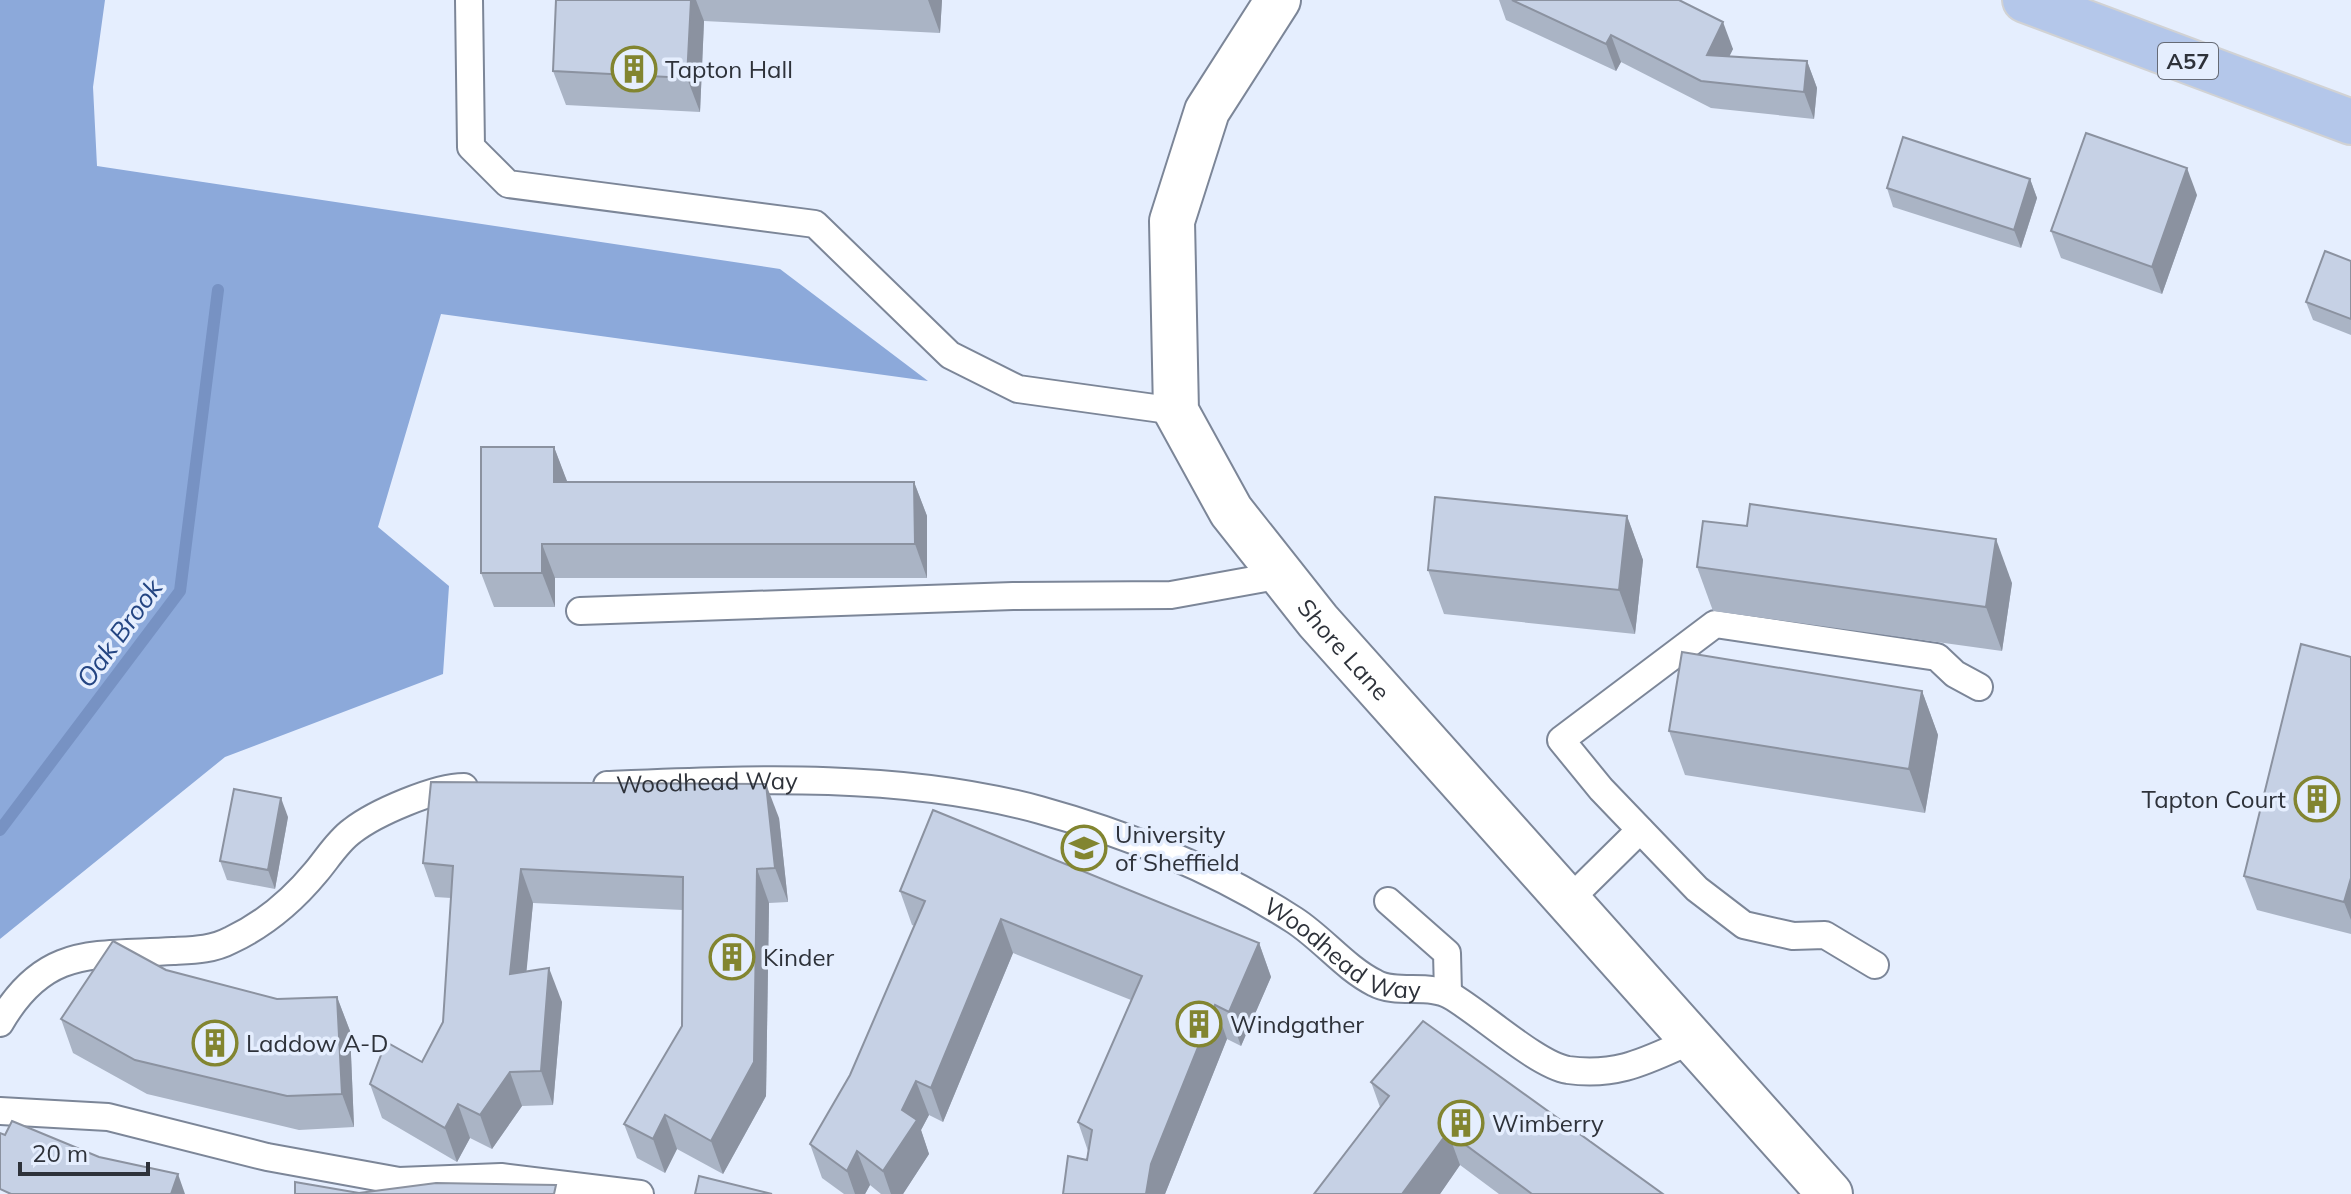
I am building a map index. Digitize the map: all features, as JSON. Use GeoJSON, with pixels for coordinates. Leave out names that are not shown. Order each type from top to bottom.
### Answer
{"type":"FeatureCollection","features":[{"type":"Feature","properties":{"kind":"main road","name":"A57"},"geometry":{"type":"LineString","coordinates":[[2025,0],[2351,122]]}},
{"type":"Feature","properties":{"kind":"street","name":"Shore Lane"},"geometry":{"type":"LineString","coordinates":[[1278,0],[1207,111],[1172,221],[1176,411],[1231,511],[1318,621],[1695,1039],[1830,1194]]}},
{"type":"Feature","properties":{"kind":"lane"},"geometry":{"type":"LineString","coordinates":[[469,0],[471,147],[508,184],[815,224],[950,355],[1018,389],[1176,411]]}},
{"type":"Feature","properties":{"kind":"lane"},"geometry":{"type":"LineString","coordinates":[[580,611],[1013,596],[1171,595],[1282,575]]}},
{"type":"Feature","properties":{"kind":"lane"},"geometry":{"type":"LineString","coordinates":[[1875,965],[1825,935],[1793,936],[1744,925],[1697,889],[1561,740],[1715,624],[1937,657],[1955,674],[1979,687]]}},
{"type":"Feature","properties":{"kind":"lane","name":"Woodhead Way"},"geometry":{"type":"LineString","coordinates":[[574,786],[722,780],[886,785],[948,791],[1037,810],[1148,844],[1247,890],[1298,923],[1376,985],[1448,993],[1564,1069],[1599,1073],[1628,1069],[1695,1039]]}},
{"type":"Feature","properties":{"kind":"lane"},"geometry":{"type":"LineString","coordinates":[[0,1023],[9,1008],[44,969],[87,955],[214,949],[258,927],[299,892],[351,831],[403,804],[453,787],[485,787]]}},
{"type":"Feature","properties":{"kind":"lane"},"geometry":{"type":"LineString","coordinates":[[1569,900],[1640,830]]}},
{"type":"Feature","properties":{"kind":"lane","name":"Woodhead Way"},"geometry":{"type":"LineString","coordinates":[[1388,901],[1447,953],[1448,993]]}},
{"type":"Feature","properties":{"kind":"lane"},"geometry":{"type":"LineString","coordinates":[[0,1111],[108,1117],[267,1157],[399,1181],[501,1177],[640,1194]]}},
{"type":"Feature","properties":{"kind":"shaded area"},"geometry":{"type":"Polygon","coordinates":[[[0,0],[105,0],[93,87],[97,166],[780,269],[928,381],[441,314],[378,527],[449,586],[443,674],[225,757],[0,939],[0,0]]]}},
{"type":"Feature","properties":{"kind":"building"},"geometry":{"type":"Polygon","coordinates":[[[556,0],[691,0],[687,78],[553,71],[556,0]]]}},
{"type":"Feature","properties":{"kind":"building"},"geometry":{"type":"Polygon","coordinates":[[[1512,0],[1679,0],[1723,22],[1707,55],[1807,61],[1804,92],[1701,81],[1611,35],[1606,44],[1512,0]]]}},
{"type":"Feature","properties":{"kind":"building"},"geometry":{"type":"Polygon","coordinates":[[[2086,133],[2187,168],[2152,267],[2051,231],[2086,133]]]}},
{"type":"Feature","properties":{"kind":"building"},"geometry":{"type":"Polygon","coordinates":[[[1903,137],[2030,179],[2014,230],[1887,188],[1903,137]]]}},
{"type":"Feature","properties":{"kind":"building"},"geometry":{"type":"Polygon","coordinates":[[[2325,251],[2351,261],[2351,319],[2306,302],[2325,251]]]}},
{"type":"Feature","properties":{"kind":"building"},"geometry":{"type":"Polygon","coordinates":[[[481,447],[554,447],[554,482],[914,482],[915,544],[542,544],[542,573],[481,573],[481,447]]]}},
{"type":"Feature","properties":{"kind":"building"},"geometry":{"type":"Polygon","coordinates":[[[1435,497],[1627,516],[1619,590],[1428,570],[1435,497]]]}},
{"type":"Feature","properties":{"kind":"building"},"geometry":{"type":"Polygon","coordinates":[[[1750,504],[1996,539],[1986,607],[1697,567],[1703,521],[1747,526],[1750,504]]]}},
{"type":"Feature","properties":{"kind":"building","name":"Tapton Court"},"geometry":{"type":"Polygon","coordinates":[[[2301,644],[2351,657],[2351,878],[2344,902],[2244,876],[2301,644]]]}},
{"type":"Feature","properties":{"kind":"building"},"geometry":{"type":"Polygon","coordinates":[[[1682,652],[1922,691],[1909,769],[1669,731],[1682,652]]]}},
{"type":"Feature","properties":{"kind":"building","name":"Kinder"},"geometry":{"type":"Polygon","coordinates":[[[431,782],[766,784],[775,868],[757,869],[754,1062],[711,1141],[665,1115],[653,1139],[624,1124],[682,1026],[683,877],[521,869],[510,974],[549,968],[541,1071],[510,1072],[480,1115],[458,1104],[445,1128],[370,1084],[386,1042],[422,1062],[443,1022],[453,866],[423,863],[431,782]]]}},
{"type":"Feature","properties":{"kind":"building"},"geometry":{"type":"Polygon","coordinates":[[[234,789],[281,798],[268,870],[220,861],[234,789]]]}},
{"type":"Feature","properties":{"kind":"building","name":"Windgather"},"geometry":{"type":"Polygon","coordinates":[[[933,810],[1259,943],[1229,1012],[1215,1005],[1151,1164],[1146,1194],[1063,1194],[1068,1156],[1087,1160],[1092,1130],[1078,1122],[1142,976],[1001,919],[931,1088],[916,1081],[902,1110],[917,1120],[883,1171],[857,1151],[847,1171],[810,1144],[850,1075],[925,901],[900,891],[933,810]]]}},
{"type":"Feature","properties":{"kind":"building","name":"Laddow A-D"},"geometry":{"type":"Polygon","coordinates":[[[113,941],[166,970],[277,999],[337,997],[342,1094],[287,1096],[135,1060],[61,1019],[113,941]]]}},
{"type":"Feature","properties":{"kind":"building"},"geometry":{"type":"Polygon","coordinates":[[[1423,1021],[1663,1194],[1532,1194],[1448,1132],[1402,1194],[1314,1194],[1389,1096],[1371,1082],[1423,1021]]]}},
{"type":"Feature","properties":{"kind":"building"},"geometry":{"type":"Polygon","coordinates":[[[12,1121],[99,1157],[178,1174],[171,1194],[11,1194],[0,1189],[0,1133],[5,1135],[12,1121]]]}},
{"type":"Feature","properties":{"kind":"building"},"geometry":{"type":"Polygon","coordinates":[[[699,1176],[772,1194],[695,1194],[699,1176]]]}},
{"type":"Feature","properties":{"kind":"building"},"geometry":{"type":"Polygon","coordinates":[[[295,1182],[359,1193],[436,1183],[556,1185],[554,1194],[295,1194],[295,1182]]]}},
{"type":"Feature","properties":{"kind":"waterway","name":"Oak Brook"},"geometry":{"type":"LineString","coordinates":[[0,830],[180,591],[218,290]]}},
{"type":"Feature","properties":{"kind":"place","name":"Tapton Hall"},"geometry":{"type":"Point","coordinates":[634,69]}},
{"type":"Feature","properties":{"kind":"place","name":"Tapton Court"},"geometry":{"type":"Point","coordinates":[2317,799]}},
{"type":"Feature","properties":{"kind":"place","name":"University of Sheffield"},"geometry":{"type":"Point","coordinates":[1084,848]}},
{"type":"Feature","properties":{"kind":"place","name":"Kinder"},"geometry":{"type":"Point","coordinates":[732,957]}},
{"type":"Feature","properties":{"kind":"place","name":"Windgather"},"geometry":{"type":"Point","coordinates":[1199,1024]}},
{"type":"Feature","properties":{"kind":"place","name":"Laddow A-D"},"geometry":{"type":"Point","coordinates":[215,1043]}},
{"type":"Feature","properties":{"kind":"place","name":"Wimberry"},"geometry":{"type":"Point","coordinates":[1461,1123]}}]}
